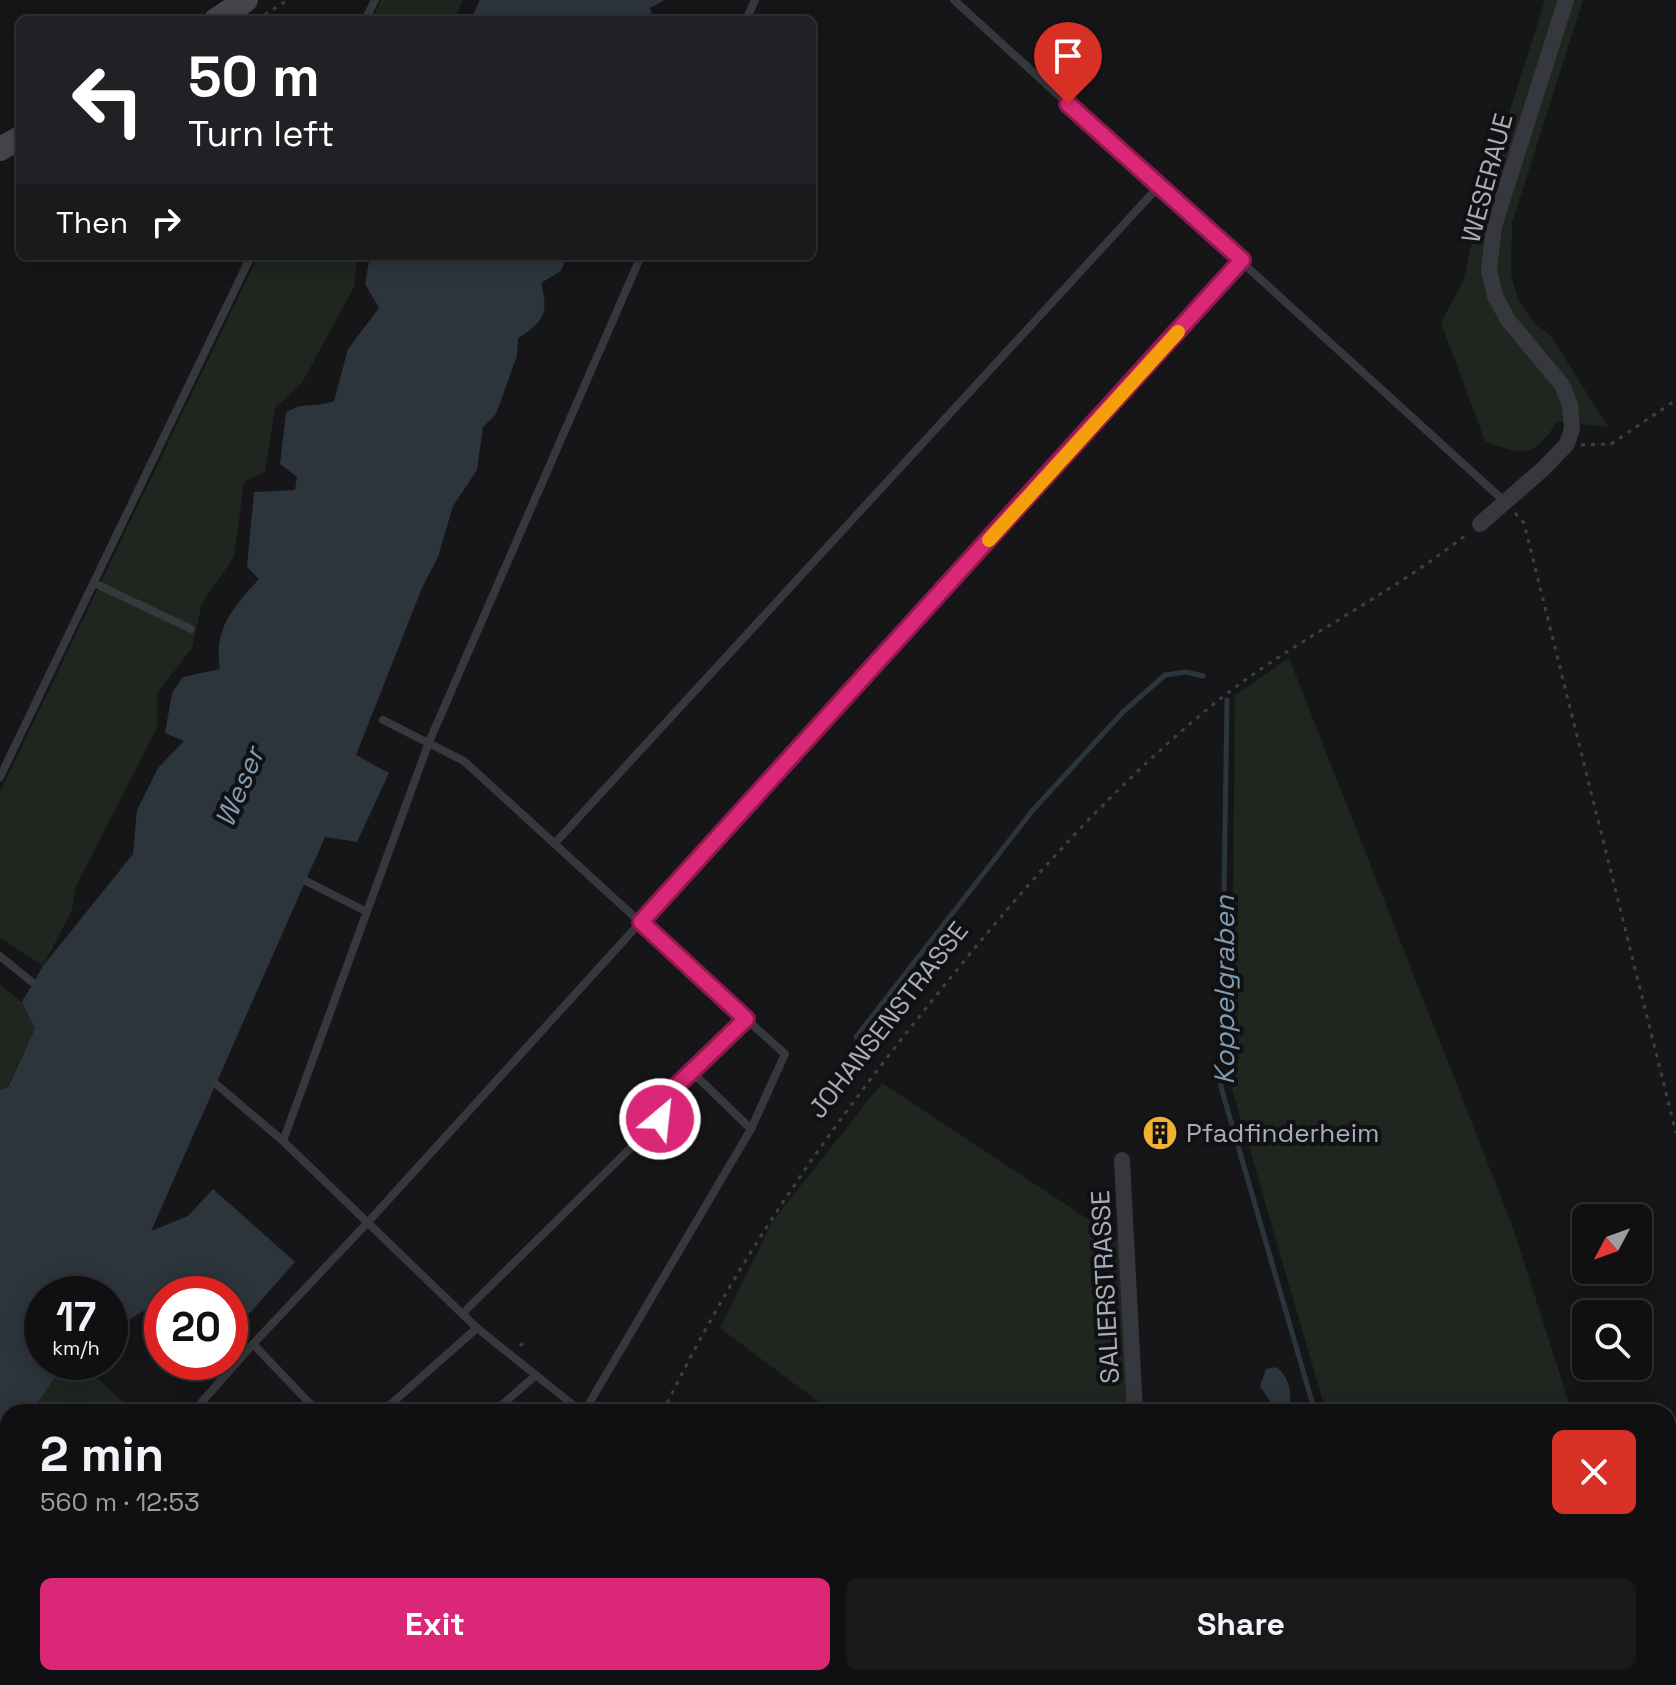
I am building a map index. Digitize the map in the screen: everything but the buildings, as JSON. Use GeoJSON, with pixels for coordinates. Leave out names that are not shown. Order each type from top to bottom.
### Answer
{"type":"FeatureCollection","features":[{"type":"Feature","properties":{"kind":"main road"},"geometry":{"type":"LineString","coordinates":[[222,16],[246,0]]}},
{"type":"Feature","properties":{"kind":"street","name":"WESERAUE"},"geometry":{"type":"LineString","coordinates":[[1566,0],[1494,226],[1489,270],[1495,296],[1508,320],[1562,385],[1570,405],[1572,429],[1567,444]]}},
{"type":"Feature","properties":{"kind":"street"},"geometry":{"type":"LineString","coordinates":[[1480,524],[1567,444]]}},
{"type":"Feature","properties":{"kind":"street","name":"SALIERSTRASSE"},"geometry":{"type":"LineString","coordinates":[[1122,1160],[1135,1404]]}},
{"type":"Feature","properties":{"kind":"lane"},"geometry":{"type":"LineString","coordinates":[[954,0],[1504,501]]}},
{"type":"Feature","properties":{"kind":"lane"},"geometry":{"type":"LineString","coordinates":[[556,842],[1159,186]]}},
{"type":"Feature","properties":{"kind":"lane"},"geometry":{"type":"LineString","coordinates":[[0,777],[249,260]]}},
{"type":"Feature","properties":{"kind":"lane"},"geometry":{"type":"LineString","coordinates":[[283,1141],[429,742],[639,260]]}},
{"type":"Feature","properties":{"kind":"lane"},"geometry":{"type":"LineString","coordinates":[[200,1404],[1242,260]]}},
{"type":"Feature","properties":{"kind":"lane"},"geometry":{"type":"LineString","coordinates":[[94,583],[191,629]]}},
{"type":"Feature","properties":{"kind":"lane"},"geometry":{"type":"LineString","coordinates":[[383,720],[464,761],[785,1054],[751,1129],[588,1404]]}},
{"type":"Feature","properties":{"kind":"lane"},"geometry":{"type":"LineString","coordinates":[[306,881],[365,911]]}},
{"type":"Feature","properties":{"kind":"lane"},"geometry":{"type":"LineString","coordinates":[[0,956],[32,982]]}},
{"type":"Feature","properties":{"kind":"lane"},"geometry":{"type":"LineString","coordinates":[[463,1313],[660,1119],[663,1099],[746,1019]]}},
{"type":"Feature","properties":{"kind":"lane"},"geometry":{"type":"LineString","coordinates":[[692,1072],[751,1129]]}},
{"type":"Feature","properties":{"kind":"lane"},"geometry":{"type":"LineString","coordinates":[[216,1084],[369,1221],[477,1328],[573,1404]]}},
{"type":"Feature","properties":{"kind":"lane"},"geometry":{"type":"LineString","coordinates":[[391,1404],[477,1328]]}},
{"type":"Feature","properties":{"kind":"lane"},"geometry":{"type":"LineString","coordinates":[[253,1344],[310,1404]]}},
{"type":"Feature","properties":{"kind":"lane"},"geometry":{"type":"LineString","coordinates":[[503,1404],[536,1375]]}},
{"type":"Feature","properties":{"kind":"path"},"geometry":{"type":"LineString","coordinates":[[262,16],[288,0]]}},
{"type":"Feature","properties":{"kind":"path"},"geometry":{"type":"LineString","coordinates":[[1567,444],[1611,444],[1676,400]]}},
{"type":"Feature","properties":{"kind":"path"},"geometry":{"type":"LineString","coordinates":[[1504,501],[1524,523],[1676,1133]]}},
{"type":"Feature","properties":{"kind":"path","name":"JOHANSENSTRASSE"},"geometry":{"type":"LineString","coordinates":[[667,1404],[690,1355],[771,1219],[827,1135],[887,1056],[1035,875],[1212,705],[1480,524]]}},
{"type":"Feature","properties":{"kind":"shaded area"},"geometry":{"type":"Polygon","coordinates":[[[381,0],[463,0],[456,16],[374,16],[381,0]]]}},
{"type":"Feature","properties":{"kind":"shaded area"},"geometry":{"type":"Polygon","coordinates":[[[1545,0],[1583,0],[1512,223],[1511,275],[1519,302],[1536,325],[1551,336],[1608,427],[1557,421],[1542,442],[1534,448],[1518,451],[1485,441],[1441,323],[1464,279],[1481,201],[1545,0]]]}},
{"type":"Feature","properties":{"kind":"shaded area"},"geometry":{"type":"Polygon","coordinates":[[[256,260],[357,260],[354,287],[302,383],[275,408],[265,472],[244,482],[234,557],[202,603],[192,648],[157,694],[157,728],[76,886],[72,910],[43,966],[0,938],[0,792],[256,260]]]}},
{"type":"Feature","properties":{"kind":"shaded area"},"geometry":{"type":"Polygon","coordinates":[[[1289,658],[1512,1225],[1569,1404],[1324,1404],[1231,1085],[1235,695],[1289,658]]]}},
{"type":"Feature","properties":{"kind":"shaded area"},"geometry":{"type":"Polygon","coordinates":[[[0,985],[22,1002],[35,1027],[7,1087],[0,1090],[0,985]]]}},
{"type":"Feature","properties":{"kind":"shaded area"},"geometry":{"type":"Polygon","coordinates":[[[882,1083],[1121,1241],[1129,1404],[821,1404],[720,1328],[772,1222],[882,1083]]]}},
{"type":"Feature","properties":{"kind":"shaded area"},"geometry":{"type":"Polygon","coordinates":[[[53,1380],[99,1380],[125,1404],[37,1404],[53,1380]]]}},
{"type":"Feature","properties":{"kind":"water"},"geometry":{"type":"Polygon","coordinates":[[[480,0],[665,0],[650,8],[652,16],[475,16],[480,0]]]}},
{"type":"Feature","properties":{"kind":"water","name":"Weser"},"geometry":{"type":"Polygon","coordinates":[[[369,260],[565,260],[561,271],[541,283],[544,302],[542,315],[534,327],[518,338],[517,356],[496,414],[483,427],[477,470],[453,506],[438,557],[422,588],[356,755],[389,773],[357,842],[325,837],[151,1231],[188,1216],[213,1189],[295,1262],[248,1315],[248,1276],[144,1276],[144,1311],[128,1320],[128,1276],[24,1276],[24,1380],[53,1380],[37,1404],[0,1404],[0,1090],[8,1087],[35,1028],[22,1002],[43,966],[133,854],[137,810],[158,768],[184,741],[165,733],[172,693],[183,677],[220,669],[223,630],[234,609],[259,579],[247,567],[254,492],[295,490],[297,477],[280,464],[286,413],[298,407],[334,401],[348,349],[379,308],[365,284],[369,260]]]}},
{"type":"Feature","properties":{"kind":"water"},"geometry":{"type":"Polygon","coordinates":[[[1276,1367],[1288,1383],[1290,1402],[1271,1403],[1260,1386],[1266,1369],[1276,1367]]]}},
{"type":"Feature","properties":{"kind":"waterway","name":"Koppelgraben"},"geometry":{"type":"LineString","coordinates":[[856,1037],[1033,810],[1123,712],[1165,675],[1186,672],[1203,676]]}},
{"type":"Feature","properties":{"kind":"waterway","name":"Koppelgraben"},"geometry":{"type":"LineString","coordinates":[[1227,700],[1221,1087],[1313,1404]]}},
{"type":"Feature","properties":{"kind":"slow traffic"},"geometry":{"type":"LineString","coordinates":[[989,540],[1178,332]]}},
{"type":"Feature","properties":{"kind":"place","name":"Pfadfinderheim"},"geometry":{"type":"Point","coordinates":[1160,1133]}},
{"type":"Feature","properties":{"kind":"route"},"geometry":{"type":"LineString","coordinates":[[660,1119],[663,1099],[746,1019],[641,922],[1242,260],[1068,104]]}}]}
